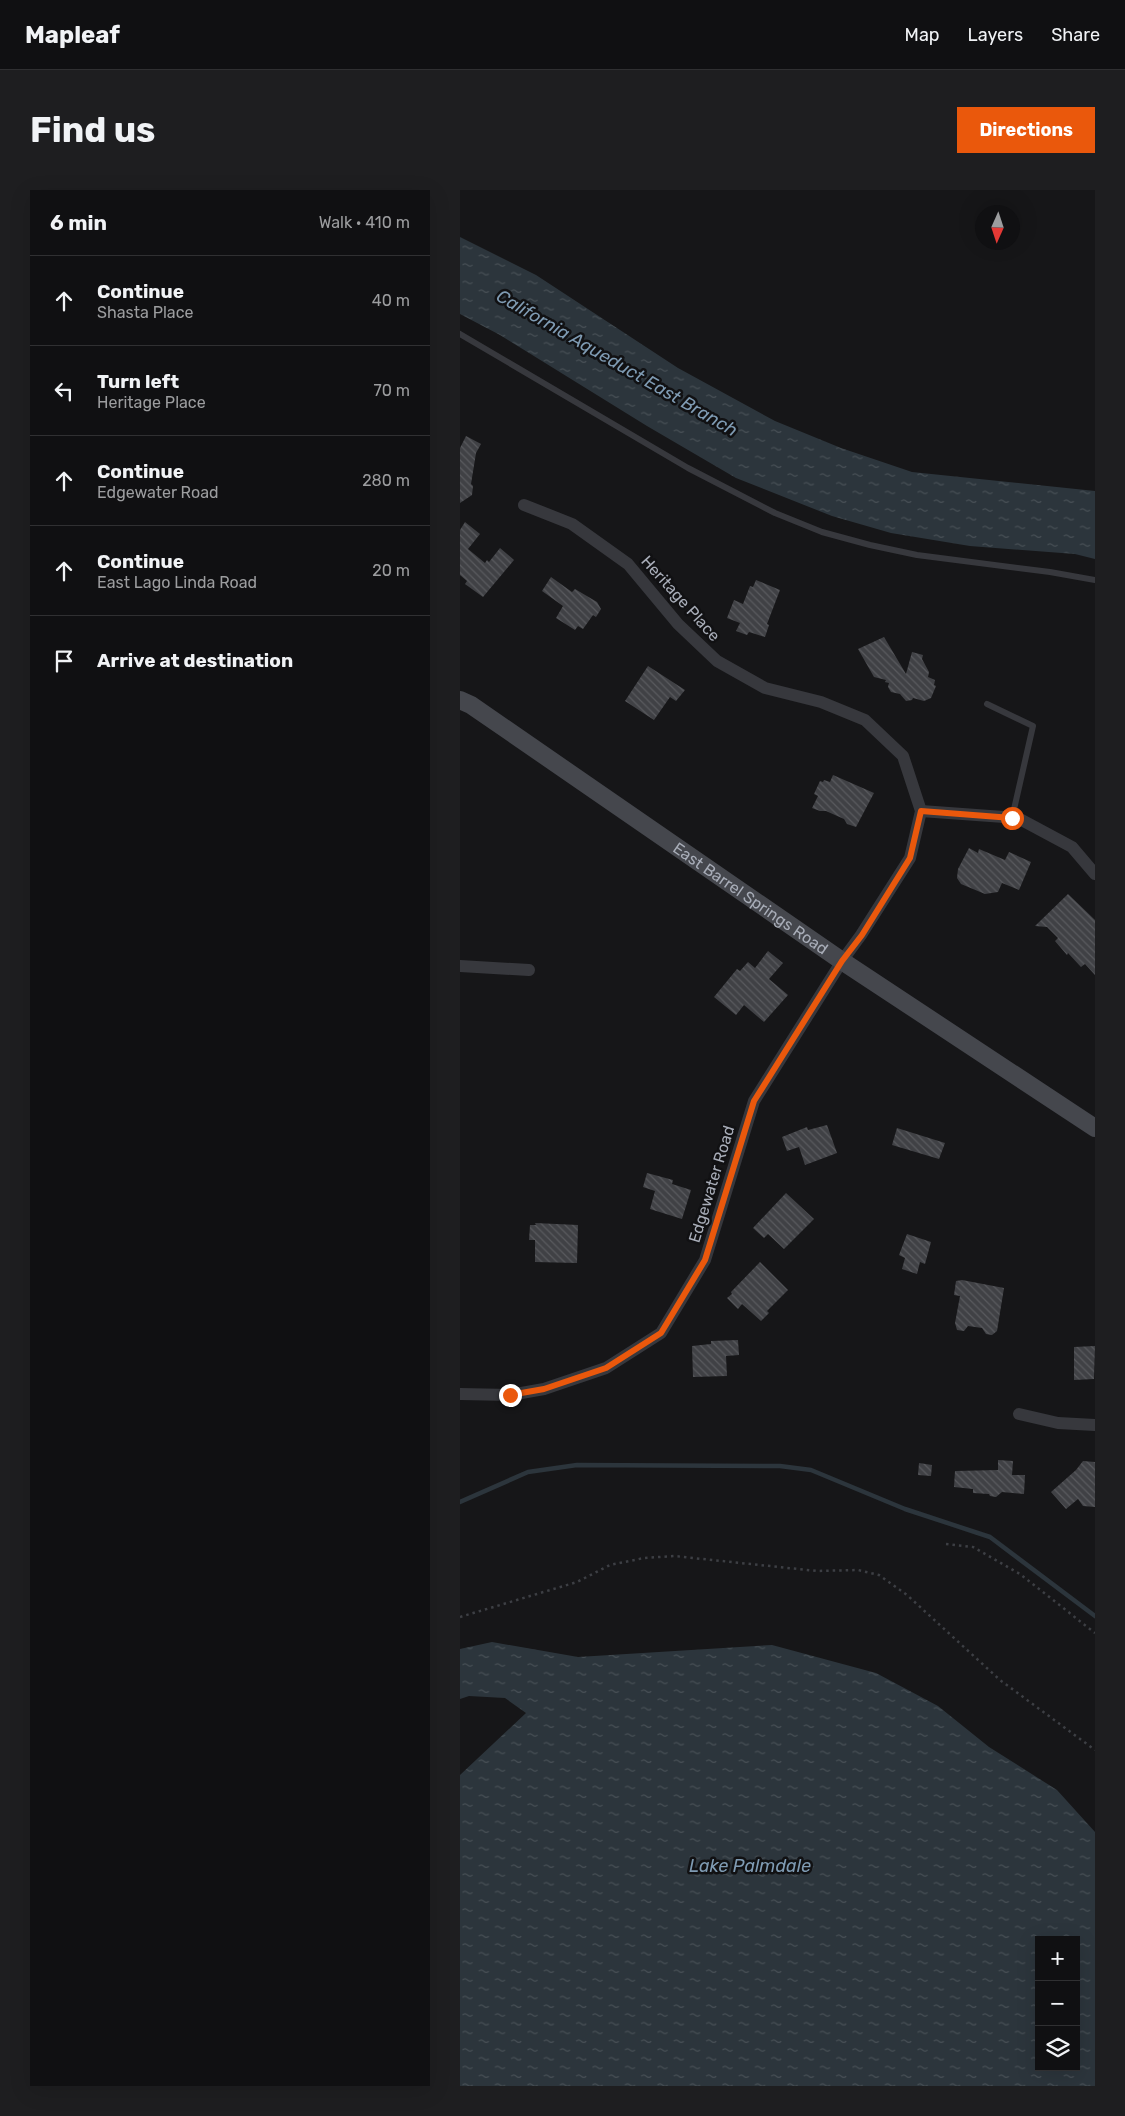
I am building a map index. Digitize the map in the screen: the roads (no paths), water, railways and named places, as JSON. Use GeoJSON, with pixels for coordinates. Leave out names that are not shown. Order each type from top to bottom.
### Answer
{"type":"FeatureCollection","features":[{"type":"Feature","properties":{"kind":"street","name":"Heritage Place"},"geometry":{"type":"LineString","coordinates":[[524,505],[572,524],[628,564],[678,624],[717,661],[766,688],[821,702],[865,720],[903,756],[921,811]]}},
{"type":"Feature","properties":{"kind":"street","name":"East Barrel Springs Road"},"geometry":{"type":"LineString","coordinates":[[460,700],[487,716],[842,961],[1095,1128]]}},
{"type":"Feature","properties":{"kind":"street"},"geometry":{"type":"LineString","coordinates":[[921,811],[1018,818],[1072,847],[1095,874]]}},
{"type":"Feature","properties":{"kind":"street","name":"Edgewater Road"},"geometry":{"type":"LineString","coordinates":[[460,1394],[510,1395],[544,1389],[606,1368],[661,1333],[705,1260],[754,1101],[842,961],[862,935],[910,858],[921,811]]}},
{"type":"Feature","properties":{"kind":"street"},"geometry":{"type":"LineString","coordinates":[[460,966],[529,970]]}},
{"type":"Feature","properties":{"kind":"street"},"geometry":{"type":"LineString","coordinates":[[1019,1414],[1058,1423],[1095,1425]]}},
{"type":"Feature","properties":{"kind":"lane"},"geometry":{"type":"LineString","coordinates":[[460,334],[702,476],[775,513],[822,532],[917,555],[1050,572],[1095,580]]}},
{"type":"Feature","properties":{"kind":"lane"},"geometry":{"type":"LineString","coordinates":[[987,704],[1033,726],[1012,818]]}},
{"type":"Feature","properties":{"kind":"water","name":"California Aqueduct East Branch"},"geometry":{"type":"Polygon","coordinates":[[[460,237],[536,275],[678,368],[775,421],[841,448],[912,472],[1095,491],[1095,559],[1075,554],[970,546],[891,533],[832,516],[736,478],[647,426],[500,335],[460,314],[460,237]]]}},
{"type":"Feature","properties":{"kind":"water","name":"Lake Palmdale"},"geometry":{"type":"Polygon","coordinates":[[[492,1642],[578,1657],[772,1645],[876,1673],[938,1706],[989,1747],[1057,1790],[1095,1832],[1095,2086],[460,2086],[460,1775],[526,1713],[505,1698],[469,1696],[460,1699],[460,1649],[492,1642]]]}},
{"type":"Feature","properties":{"kind":"waterway"},"geometry":{"type":"LineString","coordinates":[[460,1502],[528,1472],[577,1465],[780,1466],[811,1470],[905,1509],[990,1537],[1095,1616]]}}]}
